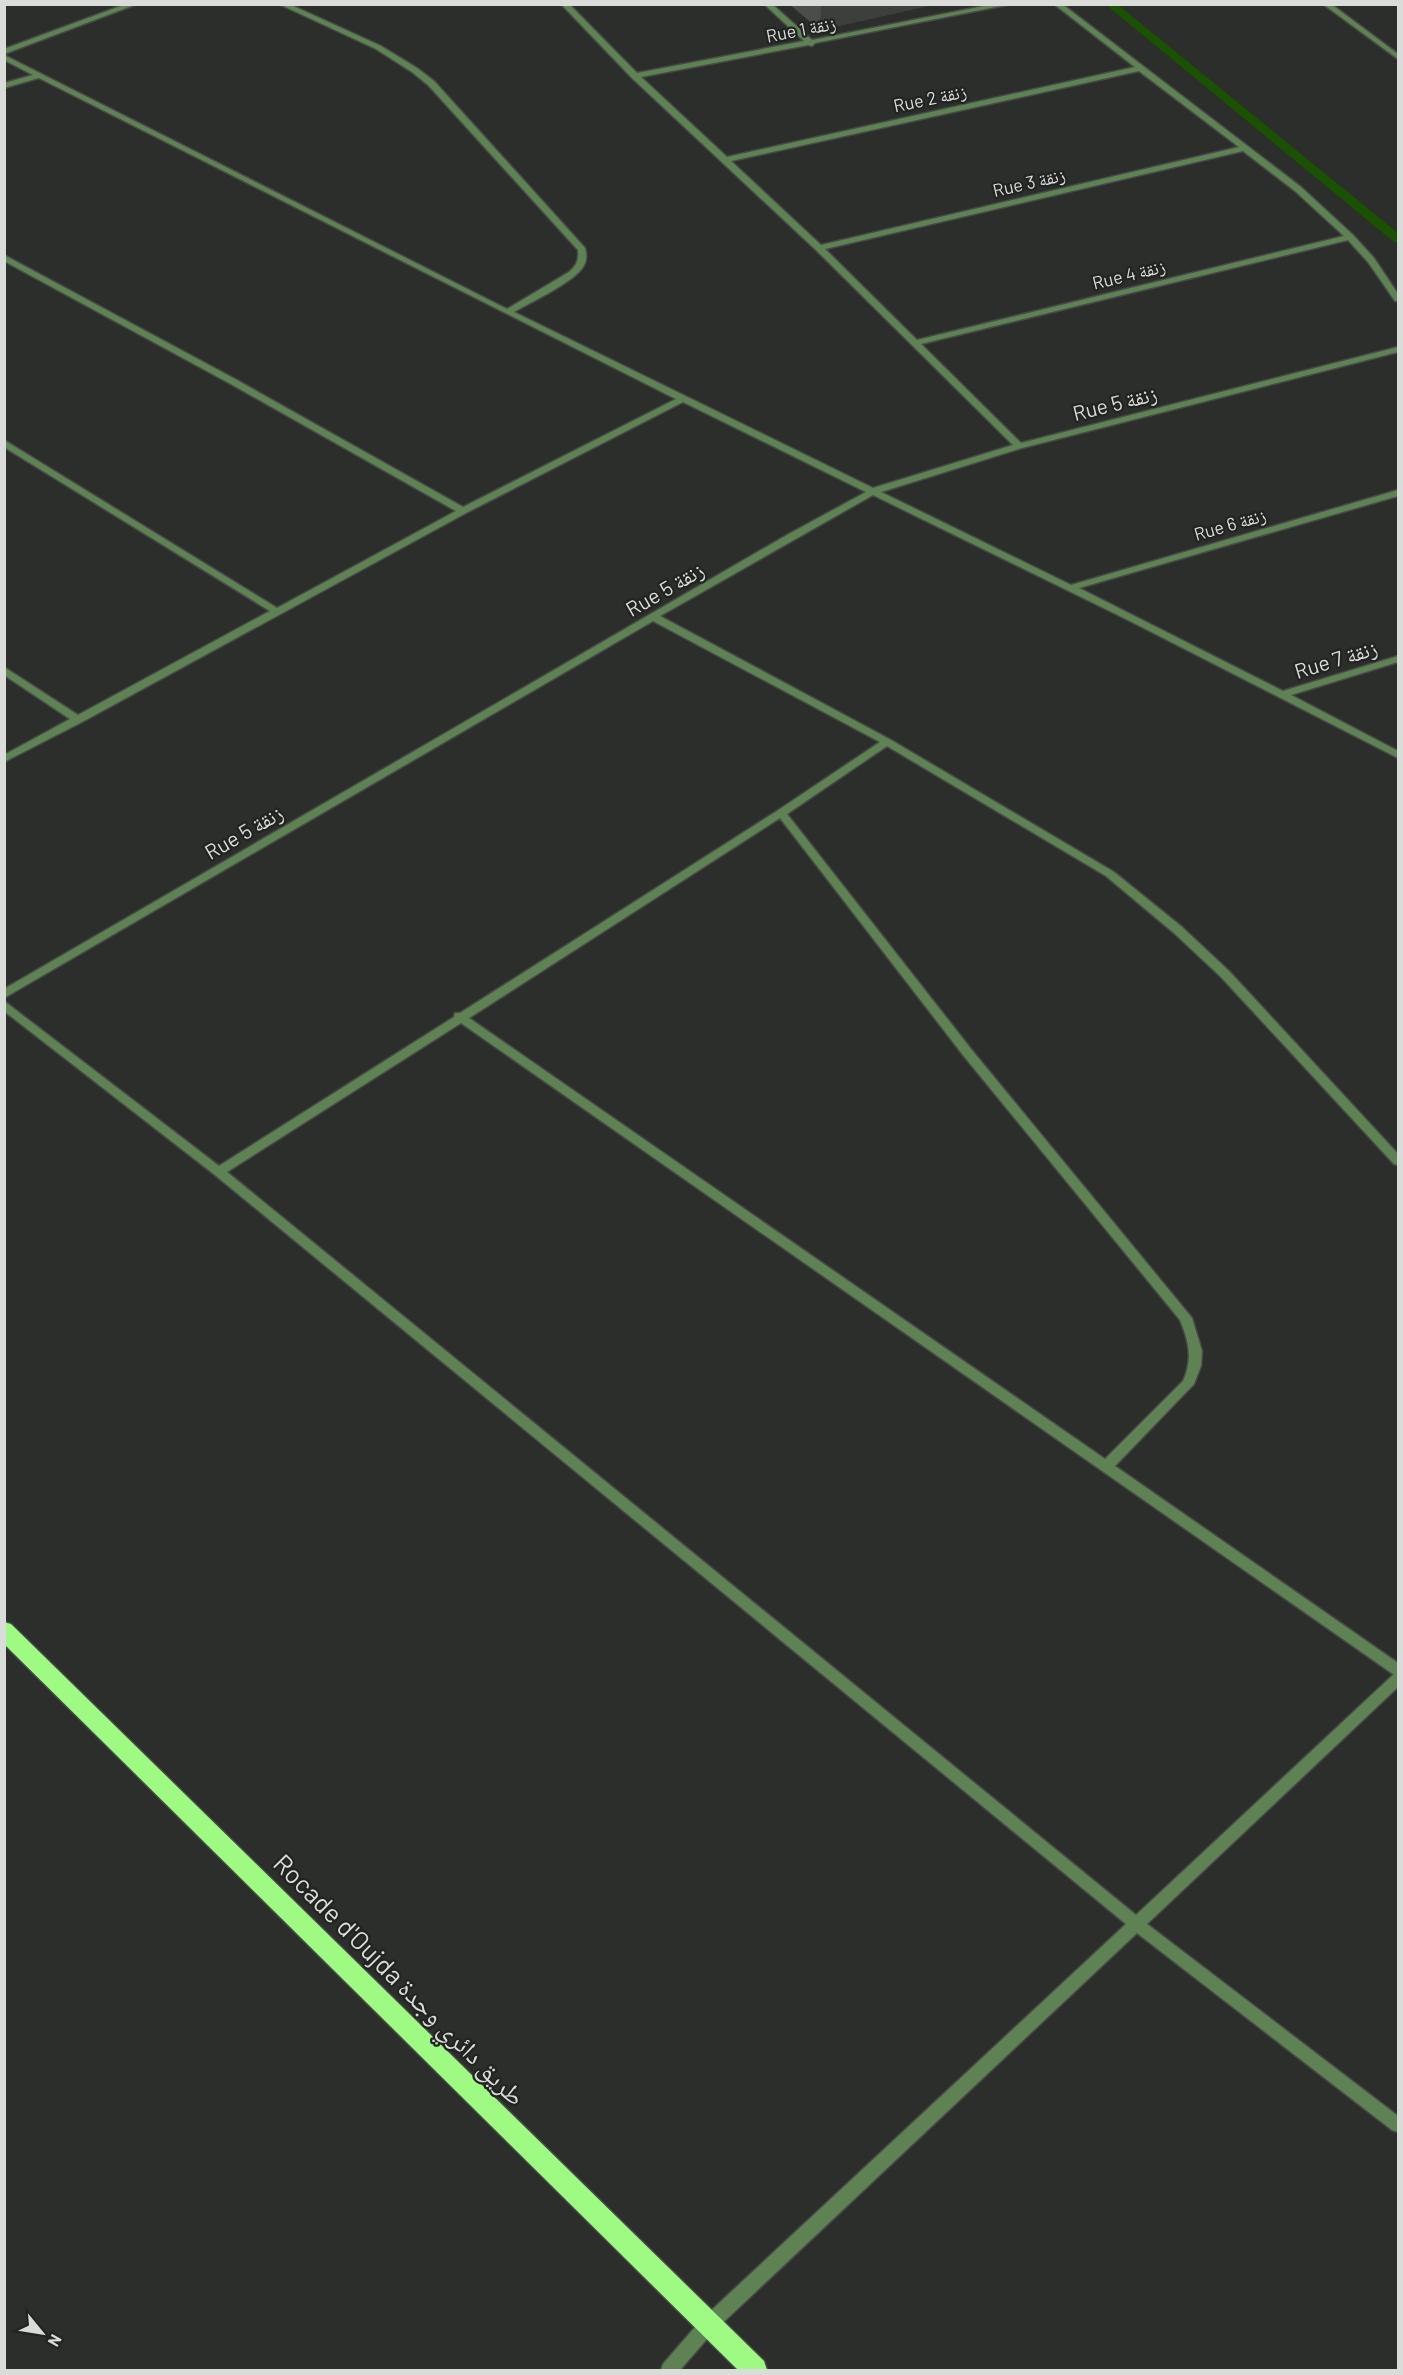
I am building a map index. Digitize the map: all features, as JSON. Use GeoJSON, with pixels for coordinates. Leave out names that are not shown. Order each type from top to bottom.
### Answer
{"type":"FeatureCollection","features":[{"type":"Feature","properties":{"kind":"highway","name":"Rocade d'Oujda طريق دائري وجدة"},"geometry":{"type":"LineString","coordinates":[[4,1630],[755,2370]]}},
{"type":"Feature","properties":{"kind":"street"},"geometry":{"type":"LineString","coordinates":[[4,52],[134,4]]}},
{"type":"Feature","properties":{"kind":"street"},"geometry":{"type":"LineString","coordinates":[[282,4],[387,53],[417,71],[431,83],[582,250],[584,259],[581,266],[572,274],[508,312]]}},
{"type":"Feature","properties":{"kind":"street"},"geometry":{"type":"LineString","coordinates":[[564,4],[635,76],[819,248],[1019,446]]}},
{"type":"Feature","properties":{"kind":"street"},"geometry":{"type":"LineString","coordinates":[[767,4],[812,44]]}},
{"type":"Feature","properties":{"kind":"street","name":"Rue 1 زنقة"},"geometry":{"type":"LineString","coordinates":[[635,76],[812,44],[1008,4]]}},
{"type":"Feature","properties":{"kind":"street"},"geometry":{"type":"LineString","coordinates":[[1057,4],[1298,189],[1350,237],[1371,260],[1398,299]]}},
{"type":"Feature","properties":{"kind":"street"},"geometry":{"type":"LineString","coordinates":[[1326,4],[1398,57]]}},
{"type":"Feature","properties":{"kind":"street"},"geometry":{"type":"LineString","coordinates":[[4,57],[508,312],[1285,694],[1398,755]]}},
{"type":"Feature","properties":{"kind":"street","name":"Rue 2 زنقة"},"geometry":{"type":"LineString","coordinates":[[725,160],[1141,68]]}},
{"type":"Feature","properties":{"kind":"street"},"geometry":{"type":"LineString","coordinates":[[4,86],[39,75]]}},
{"type":"Feature","properties":{"kind":"street","name":"Rue 3 زنقة"},"geometry":{"type":"LineString","coordinates":[[819,248],[1246,148]]}},
{"type":"Feature","properties":{"kind":"street","name":"Rue 4 زنقة"},"geometry":{"type":"LineString","coordinates":[[916,344],[1350,237]]}},
{"type":"Feature","properties":{"kind":"street"},"geometry":{"type":"LineString","coordinates":[[4,257],[232,381],[463,512]]}},
{"type":"Feature","properties":{"kind":"street","name":"Rue 5 زنقة"},"geometry":{"type":"LineString","coordinates":[[4,994],[874,491],[1019,446],[1398,350]]}},
{"type":"Feature","properties":{"kind":"street"},"geometry":{"type":"LineString","coordinates":[[4,759],[276,611],[683,399]]}},
{"type":"Feature","properties":{"kind":"street"},"geometry":{"type":"LineString","coordinates":[[4,443],[276,611]]}},
{"type":"Feature","properties":{"kind":"street","name":"Rue 6 زنقة"},"geometry":{"type":"LineString","coordinates":[[1070,588],[1398,493]]}},
{"type":"Feature","properties":{"kind":"street"},"geometry":{"type":"LineString","coordinates":[[654,617],[887,742],[1110,874],[1142,898],[1225,974],[1398,1161]]}},
{"type":"Feature","properties":{"kind":"street","name":"Rue 7 زنقة"},"geometry":{"type":"LineString","coordinates":[[1285,694],[1398,659]]}},
{"type":"Feature","properties":{"kind":"street"},"geometry":{"type":"LineString","coordinates":[[4,670],[78,720]]}},
{"type":"Feature","properties":{"kind":"street"},"geometry":{"type":"LineString","coordinates":[[219,1172],[459,1016],[781,813],[887,742]]}},
{"type":"Feature","properties":{"kind":"street"},"geometry":{"type":"LineString","coordinates":[[781,813],[966,1052],[1186,1318],[1197,1346],[1196,1369],[1188,1384],[1107,1466]]}},
{"type":"Feature","properties":{"kind":"street"},"geometry":{"type":"LineString","coordinates":[[4,1005],[219,1172],[1135,1923],[1398,2125]]}},
{"type":"Feature","properties":{"kind":"street"},"geometry":{"type":"LineString","coordinates":[[459,1016],[1398,1670]]}},
{"type":"Feature","properties":{"kind":"street"},"geometry":{"type":"LineString","coordinates":[[669,2370],[708,2325],[1398,1679]]}},
{"type":"Feature","properties":{"kind":"waterway"},"geometry":{"type":"LineString","coordinates":[[1110,4],[1398,239]]}}]}
